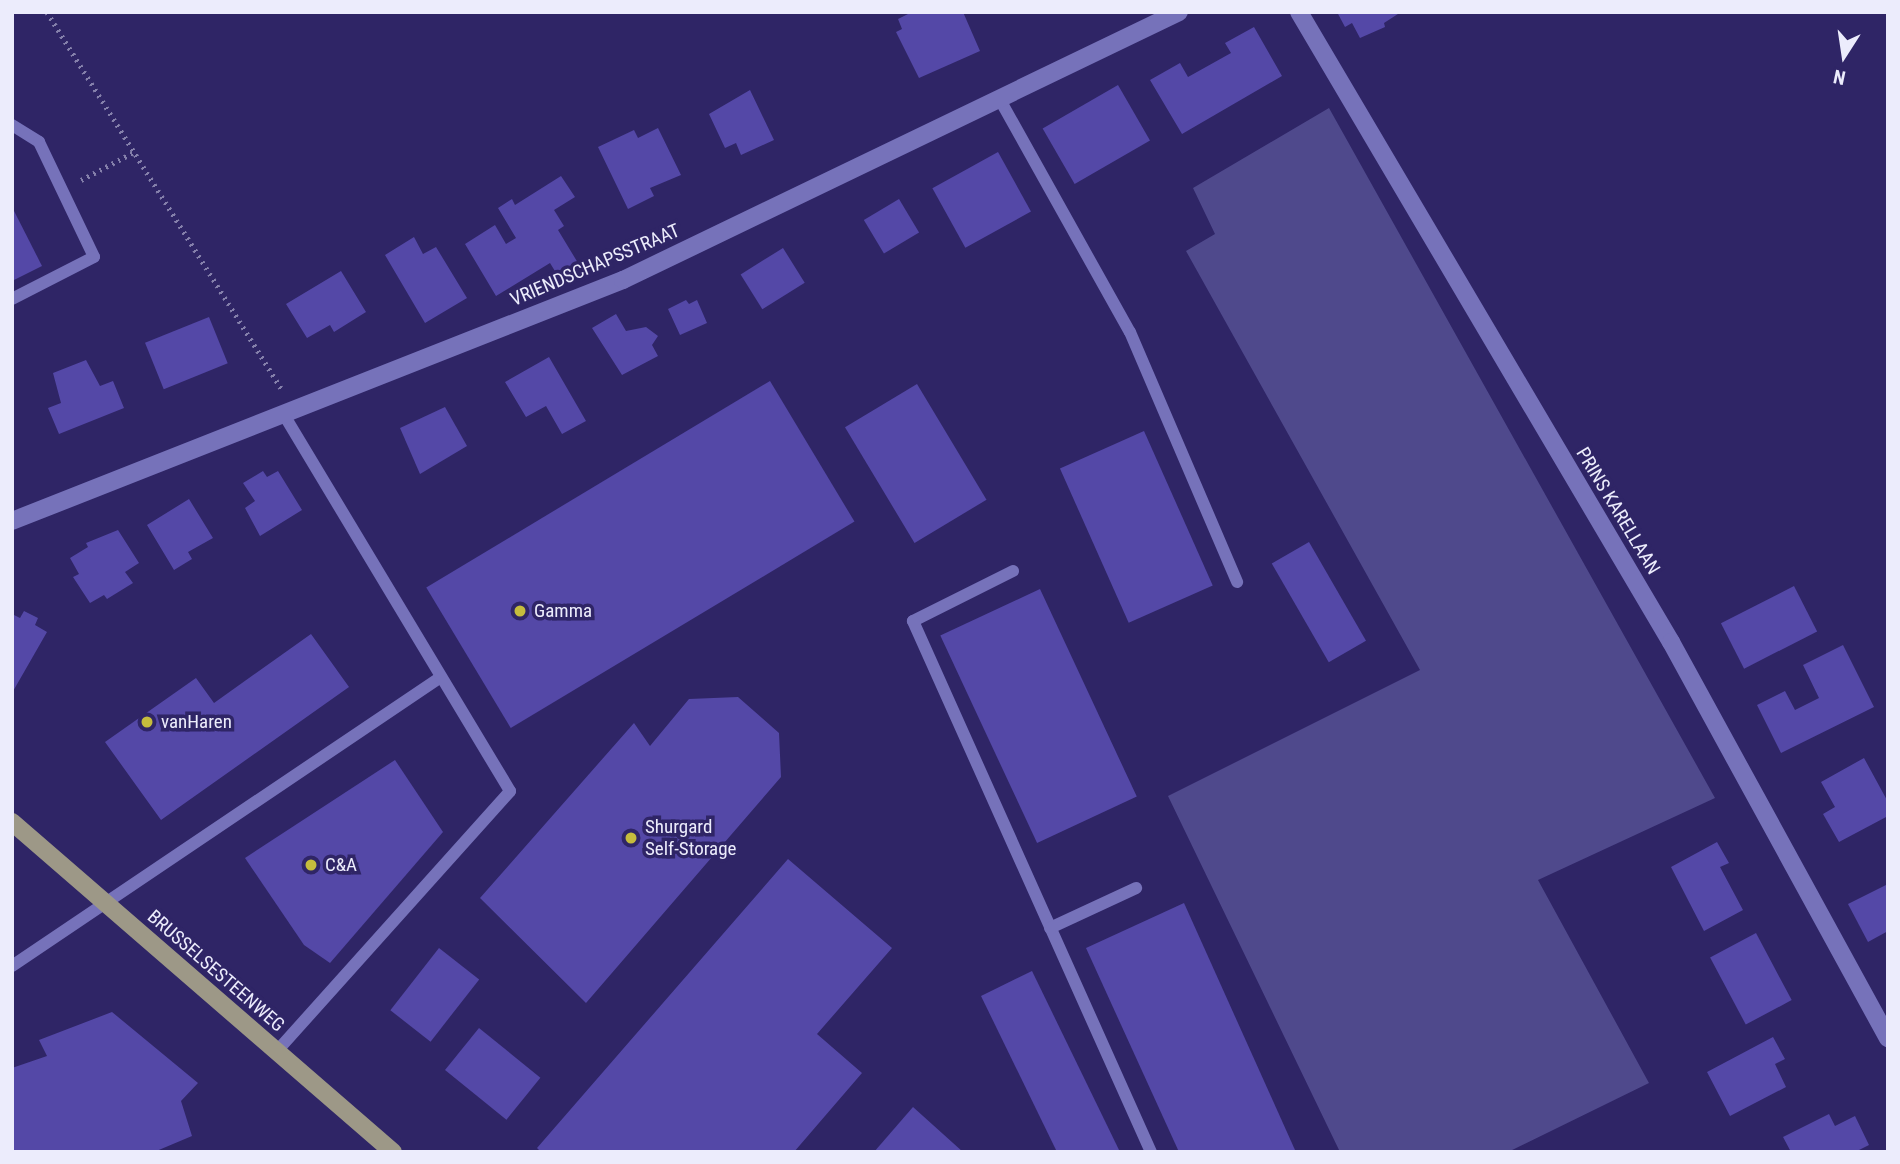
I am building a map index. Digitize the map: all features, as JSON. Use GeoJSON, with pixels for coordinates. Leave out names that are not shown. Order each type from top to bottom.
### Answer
{"type":"FeatureCollection","features":[{"type":"Feature","properties":{"kind":"main road","name":"BRUSSELSESTEENWEG"},"geometry":{"type":"LineString","coordinates":[[12,822],[393,1152]]}},
{"type":"Feature","properties":{"kind":"street","name":"VRIENDSCHAPSSTRAAT"},"geometry":{"type":"LineString","coordinates":[[12,522],[623,280],[1179,12]]}},
{"type":"Feature","properties":{"kind":"street","name":"PRINS KARELLAAN"},"geometry":{"type":"LineString","coordinates":[[1298,12],[1671,642],[1888,1039]]}},
{"type":"Feature","properties":{"kind":"lane"},"geometry":{"type":"LineString","coordinates":[[999,99],[1130,332],[1237,582]]}},
{"type":"Feature","properties":{"kind":"lane"},"geometry":{"type":"LineString","coordinates":[[12,125],[39,142],[94,257],[12,299]]}},
{"type":"Feature","properties":{"kind":"lane"},"geometry":{"type":"LineString","coordinates":[[277,1051],[510,791],[288,411]]}},
{"type":"Feature","properties":{"kind":"lane"},"geometry":{"type":"LineString","coordinates":[[1013,571],[913,621],[1151,1152]]}},
{"type":"Feature","properties":{"kind":"lane"},"geometry":{"type":"LineString","coordinates":[[12,966],[441,677]]}},
{"type":"Feature","properties":{"kind":"lane"},"geometry":{"type":"LineString","coordinates":[[1050,928],[1136,888]]}},
{"type":"Feature","properties":{"kind":"path"},"geometry":{"type":"LineString","coordinates":[[47,12],[135,151],[288,411]]}},
{"type":"Feature","properties":{"kind":"path"},"geometry":{"type":"LineString","coordinates":[[62,191],[135,151]]}},
{"type":"Feature","properties":{"kind":"shaded area"},"geometry":{"type":"Polygon","coordinates":[[[1329,108],[1715,798],[1538,880],[1649,1083],[1508,1152],[1340,1152],[1168,796],[1420,670],[1186,251],[1215,234],[1193,188],[1329,108]]]}},
{"type":"Feature","properties":{"kind":"building"},"geometry":{"type":"Polygon","coordinates":[[[912,12],[963,12],[980,51],[919,78],[896,32],[902,29],[898,19],[912,12]]]}},
{"type":"Feature","properties":{"kind":"building"},"geometry":{"type":"Polygon","coordinates":[[[1337,12],[1401,12],[1384,23],[1385,27],[1360,38],[1352,23],[1345,27],[1337,12]]]}},
{"type":"Feature","properties":{"kind":"building"},"geometry":{"type":"Polygon","coordinates":[[[1254,27],[1282,76],[1182,134],[1150,80],[1180,63],[1188,77],[1231,53],[1225,43],[1254,27]]]}},
{"type":"Feature","properties":{"kind":"building"},"geometry":{"type":"Polygon","coordinates":[[[1118,85],[1150,140],[1075,184],[1043,128],[1118,85]]]}},
{"type":"Feature","properties":{"kind":"building"},"geometry":{"type":"Polygon","coordinates":[[[750,90],[774,140],[741,155],[736,143],[725,148],[709,114],[750,90]]]}},
{"type":"Feature","properties":{"kind":"building"},"geometry":{"type":"Polygon","coordinates":[[[658,128],[681,175],[650,188],[654,196],[628,209],[598,147],[634,130],[638,138],[658,128]]]}},
{"type":"Feature","properties":{"kind":"building"},"geometry":{"type":"Polygon","coordinates":[[[998,152],[1031,211],[965,248],[932,188],[998,152]]]}},
{"type":"Feature","properties":{"kind":"building"},"geometry":{"type":"Polygon","coordinates":[[[561,176],[575,197],[554,210],[564,226],[558,230],[578,263],[558,276],[550,263],[496,296],[465,244],[495,225],[506,244],[516,238],[498,208],[512,199],[515,205],[561,176]]]}},
{"type":"Feature","properties":{"kind":"building"},"geometry":{"type":"Polygon","coordinates":[[[899,199],[919,232],[884,254],[864,220],[899,199]]]}},
{"type":"Feature","properties":{"kind":"building"},"geometry":{"type":"Polygon","coordinates":[[[12,207],[42,266],[12,281],[12,207]]]}},
{"type":"Feature","properties":{"kind":"building"},"geometry":{"type":"Polygon","coordinates":[[[414,237],[423,254],[436,247],[467,298],[425,323],[385,255],[414,237]]]}},
{"type":"Feature","properties":{"kind":"building"},"geometry":{"type":"Polygon","coordinates":[[[783,248],[805,283],[762,309],[741,274],[783,248]]]}},
{"type":"Feature","properties":{"kind":"building"},"geometry":{"type":"Polygon","coordinates":[[[341,271],[366,312],[334,332],[330,325],[307,338],[286,304],[341,271]]]}},
{"type":"Feature","properties":{"kind":"building"},"geometry":{"type":"Polygon","coordinates":[[[686,300],[689,304],[697,300],[707,323],[680,335],[668,309],[686,300]]]}},
{"type":"Feature","properties":{"kind":"building"},"geometry":{"type":"Polygon","coordinates":[[[616,314],[626,331],[646,327],[658,336],[652,345],[658,356],[622,375],[592,328],[616,314]]]}},
{"type":"Feature","properties":{"kind":"building"},"geometry":{"type":"Polygon","coordinates":[[[209,317],[228,363],[164,389],[145,343],[209,317]]]}},
{"type":"Feature","properties":{"kind":"building"},"geometry":{"type":"Polygon","coordinates":[[[549,357],[586,421],[562,434],[546,406],[526,417],[505,382],[549,357]]]}},
{"type":"Feature","properties":{"kind":"building"},"geometry":{"type":"Polygon","coordinates":[[[86,360],[100,386],[113,381],[124,408],[59,434],[48,408],[61,403],[53,373],[86,360]]]}},
{"type":"Feature","properties":{"kind":"building"},"geometry":{"type":"Polygon","coordinates":[[[770,381],[854,522],[511,728],[426,588],[770,381]]]}},
{"type":"Feature","properties":{"kind":"building"},"geometry":{"type":"Polygon","coordinates":[[[917,384],[987,500],[915,543],[845,427],[917,384]]]}},
{"type":"Feature","properties":{"kind":"building"},"geometry":{"type":"Polygon","coordinates":[[[445,407],[467,446],[420,474],[400,428],[445,407]]]}},
{"type":"Feature","properties":{"kind":"building"},"geometry":{"type":"Polygon","coordinates":[[[1144,431],[1213,585],[1129,623],[1060,468],[1144,431]]]}},
{"type":"Feature","properties":{"kind":"building"},"geometry":{"type":"Polygon","coordinates":[[[263,471],[267,477],[278,471],[302,510],[260,536],[245,508],[255,501],[243,483],[263,471]]]}},
{"type":"Feature","properties":{"kind":"building"},"geometry":{"type":"Polygon","coordinates":[[[189,499],[213,538],[188,552],[192,559],[174,570],[147,525],[189,499]]]}},
{"type":"Feature","properties":{"kind":"building"},"geometry":{"type":"Polygon","coordinates":[[[118,530],[139,563],[125,572],[133,583],[107,599],[104,595],[90,603],[73,577],[79,574],[70,558],[88,547],[86,543],[118,530]]]}},
{"type":"Feature","properties":{"kind":"building"},"geometry":{"type":"Polygon","coordinates":[[[1309,542],[1366,641],[1329,662],[1272,564],[1309,542]]]}},
{"type":"Feature","properties":{"kind":"building"},"geometry":{"type":"Polygon","coordinates":[[[1794,586],[1817,631],[1744,669],[1721,623],[1794,586]]]}},
{"type":"Feature","properties":{"kind":"building"},"geometry":{"type":"Polygon","coordinates":[[[1040,589],[1137,797],[1037,843],[940,635],[1040,589]]]}},
{"type":"Feature","properties":{"kind":"building"},"geometry":{"type":"Polygon","coordinates":[[[24,611],[38,618],[35,625],[47,632],[12,693],[12,614],[20,618],[24,611]]]}},
{"type":"Feature","properties":{"kind":"building"},"geometry":{"type":"Polygon","coordinates":[[[311,634],[349,687],[161,820],[105,742],[196,678],[214,703],[311,634]]]}},
{"type":"Feature","properties":{"kind":"building"},"geometry":{"type":"Polygon","coordinates":[[[1843,645],[1874,707],[1781,753],[1757,705],[1785,691],[1795,710],[1819,698],[1803,665],[1843,645]]]}},
{"type":"Feature","properties":{"kind":"building","name":"Shurgard Self-Storage"},"geometry":{"type":"Polygon","coordinates":[[[738,697],[779,733],[781,777],[586,1003],[480,898],[634,723],[650,746],[689,699],[738,697]]]}},
{"type":"Feature","properties":{"kind":"building"},"geometry":{"type":"Polygon","coordinates":[[[1864,758],[1888,802],[1888,816],[1839,842],[1823,814],[1835,807],[1821,782],[1864,758]]]}},
{"type":"Feature","properties":{"kind":"building"},"geometry":{"type":"Polygon","coordinates":[[[395,760],[443,832],[330,963],[304,945],[245,858],[395,760]]]}},
{"type":"Feature","properties":{"kind":"building"},"geometry":{"type":"Polygon","coordinates":[[[1717,842],[1729,863],[1720,867],[1743,910],[1704,931],[1671,867],[1717,842]]]}},
{"type":"Feature","properties":{"kind":"building"},"geometry":{"type":"Polygon","coordinates":[[[788,859],[892,948],[817,1034],[862,1073],[794,1152],[541,1152],[537,1148],[788,859]]]}},
{"type":"Feature","properties":{"kind":"building"},"geometry":{"type":"Polygon","coordinates":[[[1888,884],[1888,931],[1868,942],[1848,904],[1888,884]]]}},
{"type":"Feature","properties":{"kind":"building"},"geometry":{"type":"Polygon","coordinates":[[[1184,903],[1295,1150],[1179,1152],[1086,948],[1184,903]]]}},
{"type":"Feature","properties":{"kind":"building"},"geometry":{"type":"Polygon","coordinates":[[[1756,933],[1792,1000],[1746,1025],[1710,957],[1756,933]]]}},
{"type":"Feature","properties":{"kind":"building"},"geometry":{"type":"Polygon","coordinates":[[[439,948],[479,979],[431,1042],[390,1010],[439,948]]]}},
{"type":"Feature","properties":{"kind":"building"},"geometry":{"type":"Polygon","coordinates":[[[1032,971],[1120,1152],[1057,1152],[981,996],[1032,971]]]}},
{"type":"Feature","properties":{"kind":"building"},"geometry":{"type":"Polygon","coordinates":[[[112,1012],[198,1083],[181,1101],[192,1136],[154,1152],[12,1152],[12,1068],[47,1056],[39,1040],[112,1012]]]}},
{"type":"Feature","properties":{"kind":"building"},"geometry":{"type":"Polygon","coordinates":[[[479,1028],[540,1078],[506,1120],[445,1070],[479,1028]]]}},
{"type":"Feature","properties":{"kind":"building"},"geometry":{"type":"Polygon","coordinates":[[[1773,1037],[1785,1059],[1775,1064],[1786,1087],[1730,1116],[1707,1072],[1773,1037]]]}},
{"type":"Feature","properties":{"kind":"building"},"geometry":{"type":"Polygon","coordinates":[[[913,1107],[963,1152],[874,1152],[913,1107]]]}},
{"type":"Feature","properties":{"kind":"building"},"geometry":{"type":"Polygon","coordinates":[[[1829,1114],[1835,1126],[1855,1116],[1869,1145],[1855,1152],[1791,1152],[1783,1137],[1829,1114]]]}},
{"type":"Feature","properties":{"kind":"place","name":"Gamma"},"geometry":{"type":"Point","coordinates":[520,611]}},
{"type":"Feature","properties":{"kind":"place","name":"vanHaren"},"geometry":{"type":"Point","coordinates":[147,722]}},
{"type":"Feature","properties":{"kind":"place","name":"Shurgard Self-Storage"},"geometry":{"type":"Point","coordinates":[631,838]}},
{"type":"Feature","properties":{"kind":"place","name":"C&A"},"geometry":{"type":"Point","coordinates":[311,865]}}]}
